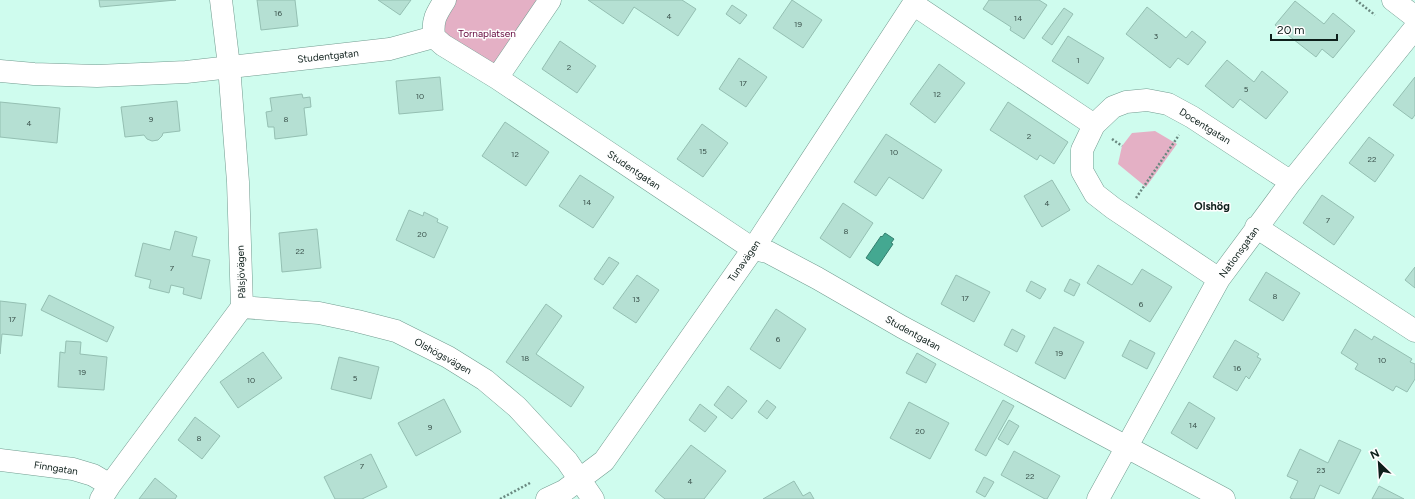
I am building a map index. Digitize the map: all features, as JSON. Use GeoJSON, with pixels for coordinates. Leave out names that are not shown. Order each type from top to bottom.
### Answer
{"type":"FeatureCollection","features":[{"type":"Feature","properties":{"kind":"street","name":"Pålsjövägen"},"geometry":{"type":"LineString","coordinates":[[105,492],[242,307],[238,182],[221,0]]}},
{"type":"Feature","properties":{"kind":"street"},"geometry":{"type":"LineString","coordinates":[[434,37],[433,27],[436,14],[445,0]]}},
{"type":"Feature","properties":{"kind":"street"},"geometry":{"type":"LineString","coordinates":[[497,78],[550,0]]}},
{"type":"Feature","properties":{"kind":"street"},"geometry":{"type":"LineString","coordinates":[[1393,0],[1415,17]]}},
{"type":"Feature","properties":{"kind":"street"},"geometry":{"type":"LineString","coordinates":[[915,2],[1094,125]]}},
{"type":"Feature","properties":{"kind":"street","name":"Tunavägen"},"geometry":{"type":"LineString","coordinates":[[547,499],[564,491],[604,461],[753,249],[915,2]]}},
{"type":"Feature","properties":{"kind":"street","name":"Nationsgatan"},"geometry":{"type":"LineString","coordinates":[[1098,499],[1219,279],[1256,227],[1291,182],[1415,28]]}},
{"type":"Feature","properties":{"kind":"street","name":"Studentgatan"},"geometry":{"type":"LineString","coordinates":[[0,71],[34,74],[97,76],[186,72],[228,66],[390,49],[434,37],[443,45],[497,78],[753,249],[768,252],[817,278],[902,327],[1224,499]]}},
{"type":"Feature","properties":{"kind":"street","name":"Docentgatan"},"geometry":{"type":"LineString","coordinates":[[1219,279],[1124,215],[1096,194],[1082,171],[1082,150],[1094,125],[1113,107],[1126,102],[1148,100],[1168,104],[1192,117],[1291,182]]}},
{"type":"Feature","properties":{"kind":"street"},"geometry":{"type":"LineString","coordinates":[[1256,227],[1415,331]]}},
{"type":"Feature","properties":{"kind":"street","name":"Olshögsvägen"},"geometry":{"type":"LineString","coordinates":[[242,307],[319,313],[357,321],[396,331],[448,356],[485,380],[518,407],[566,461],[593,499]]}},
{"type":"Feature","properties":{"kind":"street","name":"Finngatan"},"geometry":{"type":"LineString","coordinates":[[0,460],[73,469],[94,476],[105,492]]}},
{"type":"Feature","properties":{"kind":"path"},"geometry":{"type":"LineString","coordinates":[[1124,215],[1192,117]]}},
{"type":"Feature","properties":{"kind":"green space","name":"Tornaplatsen"},"geometry":{"type":"Polygon","coordinates":[[[445,0],[550,0],[497,78],[453,50],[436,14],[445,0]]]}},
{"type":"Feature","properties":{"kind":"green space"},"geometry":{"type":"Polygon","coordinates":[[[1155,131],[1177,144],[1146,187],[1118,164],[1122,146],[1132,133],[1155,131]]]}},
{"type":"Feature","properties":{"kind":"shaded area"},"geometry":{"type":"Polygon","coordinates":[[[885,233],[894,239],[891,243],[893,244],[878,266],[866,258],[881,236],[882,237],[885,233]]]}},
{"type":"Feature","properties":{"kind":"building"},"geometry":{"type":"Polygon","coordinates":[[[99,0],[176,0],[100,7],[99,0]]]}},
{"type":"Feature","properties":{"kind":"building"},"geometry":{"type":"Polygon","coordinates":[[[257,0],[295,0],[298,26],[261,30],[257,0]]]}},
{"type":"Feature","properties":{"kind":"building"},"geometry":{"type":"Polygon","coordinates":[[[378,0],[411,0],[400,15],[378,0]]]}},
{"type":"Feature","properties":{"kind":"building"},"geometry":{"type":"Polygon","coordinates":[[[588,0],[682,0],[696,9],[678,36],[634,7],[623,24],[588,0]]]}},
{"type":"Feature","properties":{"kind":"building"},"geometry":{"type":"Polygon","coordinates":[[[792,0],[822,20],[803,48],[773,28],[792,0]]]}},
{"type":"Feature","properties":{"kind":"building"},"geometry":{"type":"Polygon","coordinates":[[[989,0],[1039,0],[1047,5],[1024,39],[1010,30],[1011,27],[983,9],[989,0]]]}},
{"type":"Feature","properties":{"kind":"building"},"geometry":{"type":"Polygon","coordinates":[[[1295,1],[1324,24],[1333,13],[1355,31],[1333,58],[1322,49],[1316,57],[1275,25],[1295,1]]]}},
{"type":"Feature","properties":{"kind":"building"},"geometry":{"type":"Polygon","coordinates":[[[732,5],[747,15],[740,24],[726,14],[732,5]]]}},
{"type":"Feature","properties":{"kind":"building"},"geometry":{"type":"Polygon","coordinates":[[[1147,7],[1186,38],[1192,31],[1206,42],[1188,65],[1178,58],[1170,68],[1126,34],[1147,7]]]}},
{"type":"Feature","properties":{"kind":"building"},"geometry":{"type":"Polygon","coordinates":[[[1064,8],[1073,14],[1052,45],[1042,38],[1064,8]]]}},
{"type":"Feature","properties":{"kind":"building"},"geometry":{"type":"Polygon","coordinates":[[[1068,36],[1104,58],[1088,84],[1052,61],[1068,36]]]}},
{"type":"Feature","properties":{"kind":"building"},"geometry":{"type":"Polygon","coordinates":[[[560,41],[596,66],[577,93],[542,69],[560,41]]]}},
{"type":"Feature","properties":{"kind":"building"},"geometry":{"type":"Polygon","coordinates":[[[739,58],[767,77],[746,107],[719,89],[739,58]]]}},
{"type":"Feature","properties":{"kind":"building"},"geometry":{"type":"Polygon","coordinates":[[[1227,60],[1254,82],[1262,71],[1288,92],[1266,119],[1240,99],[1233,108],[1205,86],[1227,60]]]}},
{"type":"Feature","properties":{"kind":"building"},"geometry":{"type":"Polygon","coordinates":[[[939,64],[965,83],[935,123],[910,104],[939,64]]]}},
{"type":"Feature","properties":{"kind":"building"},"geometry":{"type":"Polygon","coordinates":[[[440,77],[443,110],[399,114],[396,81],[440,77]]]}},
{"type":"Feature","properties":{"kind":"building"},"geometry":{"type":"Polygon","coordinates":[[[1415,77],[1415,115],[1412,119],[1393,105],[1415,77]]]}},
{"type":"Feature","properties":{"kind":"building"},"geometry":{"type":"Polygon","coordinates":[[[302,94],[303,98],[310,97],[311,107],[304,108],[307,135],[275,139],[274,127],[268,127],[266,112],[272,111],[270,98],[302,94]]]}},
{"type":"Feature","properties":{"kind":"building"},"geometry":{"type":"Polygon","coordinates":[[[177,101],[180,131],[163,133],[158,140],[152,141],[147,139],[144,135],[125,137],[121,107],[177,101]]]}},
{"type":"Feature","properties":{"kind":"building"},"geometry":{"type":"Polygon","coordinates":[[[0,102],[60,108],[57,143],[0,137],[0,102]]]}},
{"type":"Feature","properties":{"kind":"building"},"geometry":{"type":"Polygon","coordinates":[[[1008,102],[1068,142],[1054,164],[1040,155],[1037,160],[990,130],[1008,102]]]}},
{"type":"Feature","properties":{"kind":"building"},"geometry":{"type":"Polygon","coordinates":[[[505,122],[549,152],[526,186],[482,156],[505,122]]]}},
{"type":"Feature","properties":{"kind":"building"},"geometry":{"type":"Polygon","coordinates":[[[702,124],[728,143],[703,177],[677,159],[702,124]]]}},
{"type":"Feature","properties":{"kind":"building"},"geometry":{"type":"Polygon","coordinates":[[[886,134],[942,170],[923,199],[889,177],[876,196],[854,182],[886,134]]]}},
{"type":"Feature","properties":{"kind":"building"},"geometry":{"type":"Polygon","coordinates":[[[1369,137],[1394,155],[1375,182],[1349,163],[1369,137]]]}},
{"type":"Feature","properties":{"kind":"building"},"geometry":{"type":"Polygon","coordinates":[[[580,175],[614,197],[593,228],[559,206],[580,175]]]}},
{"type":"Feature","properties":{"kind":"building"},"geometry":{"type":"Polygon","coordinates":[[[1052,180],[1070,210],[1042,227],[1024,196],[1052,180]]]}},
{"type":"Feature","properties":{"kind":"building"},"geometry":{"type":"Polygon","coordinates":[[[1322,195],[1354,217],[1334,245],[1303,223],[1322,195]]]}},
{"type":"Feature","properties":{"kind":"building"},"geometry":{"type":"Polygon","coordinates":[[[843,203],[873,223],[850,258],[820,238],[843,203]]]}},
{"type":"Feature","properties":{"kind":"building"},"geometry":{"type":"Polygon","coordinates":[[[409,210],[423,216],[424,212],[438,219],[437,222],[448,227],[434,258],[396,240],[409,210]]]}},
{"type":"Feature","properties":{"kind":"building"},"geometry":{"type":"Polygon","coordinates":[[[317,229],[321,268],[282,272],[279,233],[317,229]]]}},
{"type":"Feature","properties":{"kind":"building"},"geometry":{"type":"Polygon","coordinates":[[[175,231],[197,237],[192,256],[210,260],[201,299],[183,294],[184,288],[171,285],[169,293],[149,288],[151,280],[135,276],[143,243],[170,250],[175,231]]]}},
{"type":"Feature","properties":{"kind":"building"},"geometry":{"type":"Polygon","coordinates":[[[609,257],[619,263],[603,285],[594,279],[609,257]]]}},
{"type":"Feature","properties":{"kind":"building"},"geometry":{"type":"Polygon","coordinates":[[[1098,265],[1132,285],[1142,269],[1172,287],[1150,322],[1087,283],[1098,265]]]}},
{"type":"Feature","properties":{"kind":"building"},"geometry":{"type":"Polygon","coordinates":[[[1415,267],[1415,288],[1405,280],[1415,267]]]}},
{"type":"Feature","properties":{"kind":"building"},"geometry":{"type":"Polygon","coordinates":[[[1266,272],[1300,293],[1283,321],[1249,300],[1266,272]]]}},
{"type":"Feature","properties":{"kind":"building"},"geometry":{"type":"Polygon","coordinates":[[[637,275],[659,290],[636,323],[613,308],[637,275]]]}},
{"type":"Feature","properties":{"kind":"building"},"geometry":{"type":"Polygon","coordinates":[[[956,275],[990,292],[974,322],[941,304],[956,275]]]}},
{"type":"Feature","properties":{"kind":"building"},"geometry":{"type":"Polygon","coordinates":[[[1070,279],[1080,284],[1074,296],[1064,291],[1070,279]]]}},
{"type":"Feature","properties":{"kind":"building"},"geometry":{"type":"Polygon","coordinates":[[[1031,281],[1046,289],[1040,299],[1026,291],[1031,281]]]}},
{"type":"Feature","properties":{"kind":"building"},"geometry":{"type":"Polygon","coordinates":[[[49,295],[114,327],[107,342],[41,310],[49,295]]]}},
{"type":"Feature","properties":{"kind":"building"},"geometry":{"type":"Polygon","coordinates":[[[0,301],[26,304],[22,336],[2,334],[0,354],[0,301]]]}},
{"type":"Feature","properties":{"kind":"building"},"geometry":{"type":"Polygon","coordinates":[[[546,304],[562,316],[536,354],[584,387],[571,407],[506,362],[546,304]]]}},
{"type":"Feature","properties":{"kind":"building"},"geometry":{"type":"Polygon","coordinates":[[[776,309],[806,329],[780,369],[750,349],[776,309]]]}},
{"type":"Feature","properties":{"kind":"building"},"geometry":{"type":"Polygon","coordinates":[[[1054,327],[1084,342],[1065,379],[1035,363],[1054,327]]]}},
{"type":"Feature","properties":{"kind":"building"},"geometry":{"type":"Polygon","coordinates":[[[1012,329],[1025,336],[1017,352],[1004,345],[1012,329]]]}},
{"type":"Feature","properties":{"kind":"building"},"geometry":{"type":"Polygon","coordinates":[[[1355,329],[1372,340],[1374,336],[1412,359],[1410,362],[1415,364],[1415,379],[1407,392],[1396,386],[1393,391],[1355,369],[1358,364],[1341,353],[1355,329]]]}},
{"type":"Feature","properties":{"kind":"building"},"geometry":{"type":"Polygon","coordinates":[[[1130,340],[1155,353],[1147,369],[1122,356],[1130,340]]]}},
{"type":"Feature","properties":{"kind":"building"},"geometry":{"type":"Polygon","coordinates":[[[1235,340],[1259,354],[1257,357],[1261,359],[1249,379],[1246,376],[1237,391],[1213,377],[1235,340]]]}},
{"type":"Feature","properties":{"kind":"building"},"geometry":{"type":"Polygon","coordinates":[[[66,341],[81,342],[80,354],[107,357],[104,390],[58,387],[60,352],[65,353],[66,341]]]}},
{"type":"Feature","properties":{"kind":"building"},"geometry":{"type":"Polygon","coordinates":[[[263,352],[282,378],[238,408],[220,382],[263,352]]]}},
{"type":"Feature","properties":{"kind":"building"},"geometry":{"type":"Polygon","coordinates":[[[917,353],[936,364],[926,383],[906,373],[917,353]]]}},
{"type":"Feature","properties":{"kind":"building"},"geometry":{"type":"Polygon","coordinates":[[[339,357],[379,367],[371,399],[331,389],[339,357]]]}},
{"type":"Feature","properties":{"kind":"building"},"geometry":{"type":"Polygon","coordinates":[[[728,386],[747,401],[732,419],[714,405],[728,386]]]}},
{"type":"Feature","properties":{"kind":"building"},"geometry":{"type":"Polygon","coordinates":[[[444,399],[461,432],[416,456],[398,423],[444,399]]]}},
{"type":"Feature","properties":{"kind":"building"},"geometry":{"type":"Polygon","coordinates":[[[767,400],[776,407],[767,419],[758,412],[767,400]]]}},
{"type":"Feature","properties":{"kind":"building"},"geometry":{"type":"Polygon","coordinates":[[[1003,400],[1014,406],[986,456],[975,450],[1003,400]]]}},
{"type":"Feature","properties":{"kind":"building"},"geometry":{"type":"Polygon","coordinates":[[[909,402],[949,423],[930,459],[890,438],[909,402]]]}},
{"type":"Feature","properties":{"kind":"building"},"geometry":{"type":"Polygon","coordinates":[[[1189,402],[1215,418],[1197,449],[1171,433],[1189,402]]]}},
{"type":"Feature","properties":{"kind":"building"},"geometry":{"type":"Polygon","coordinates":[[[700,404],[717,417],[705,432],[689,420],[700,404]]]}},
{"type":"Feature","properties":{"kind":"building"},"geometry":{"type":"Polygon","coordinates":[[[195,417],[220,436],[202,459],[178,440],[195,417]]]}},
{"type":"Feature","properties":{"kind":"building"},"geometry":{"type":"Polygon","coordinates":[[[1009,420],[1019,426],[1008,445],[998,439],[1009,420]]]}},
{"type":"Feature","properties":{"kind":"building"},"geometry":{"type":"Polygon","coordinates":[[[1339,440],[1361,450],[1339,494],[1320,485],[1314,499],[1290,498],[1298,481],[1287,476],[1300,449],[1328,463],[1339,440]]]}},
{"type":"Feature","properties":{"kind":"building"},"geometry":{"type":"Polygon","coordinates":[[[691,445],[726,471],[704,499],[665,499],[655,491],[691,445]]]}},
{"type":"Feature","properties":{"kind":"building"},"geometry":{"type":"Polygon","coordinates":[[[1014,451],[1060,476],[1047,499],[1001,475],[1014,451]]]}},
{"type":"Feature","properties":{"kind":"building"},"geometry":{"type":"Polygon","coordinates":[[[371,454],[387,487],[362,499],[335,499],[324,477],[371,454]]]}},
{"type":"Feature","properties":{"kind":"building"},"geometry":{"type":"Polygon","coordinates":[[[984,477],[994,482],[985,497],[976,492],[984,477]]]}},
{"type":"Feature","properties":{"kind":"building"},"geometry":{"type":"Polygon","coordinates":[[[155,478],[177,496],[175,499],[139,499],[155,478]]]}},
{"type":"Feature","properties":{"kind":"building"},"geometry":{"type":"Polygon","coordinates":[[[794,481],[803,496],[810,492],[814,499],[763,499],[794,481]]]}},
{"type":"Feature","properties":{"kind":"building"},"geometry":{"type":"Polygon","coordinates":[[[1379,486],[1404,499],[1372,499],[1379,486]]]}},
{"type":"Feature","properties":{"kind":"district","name":"Olshög"},"geometry":{"type":"Point","coordinates":[1212,206]}}]}
